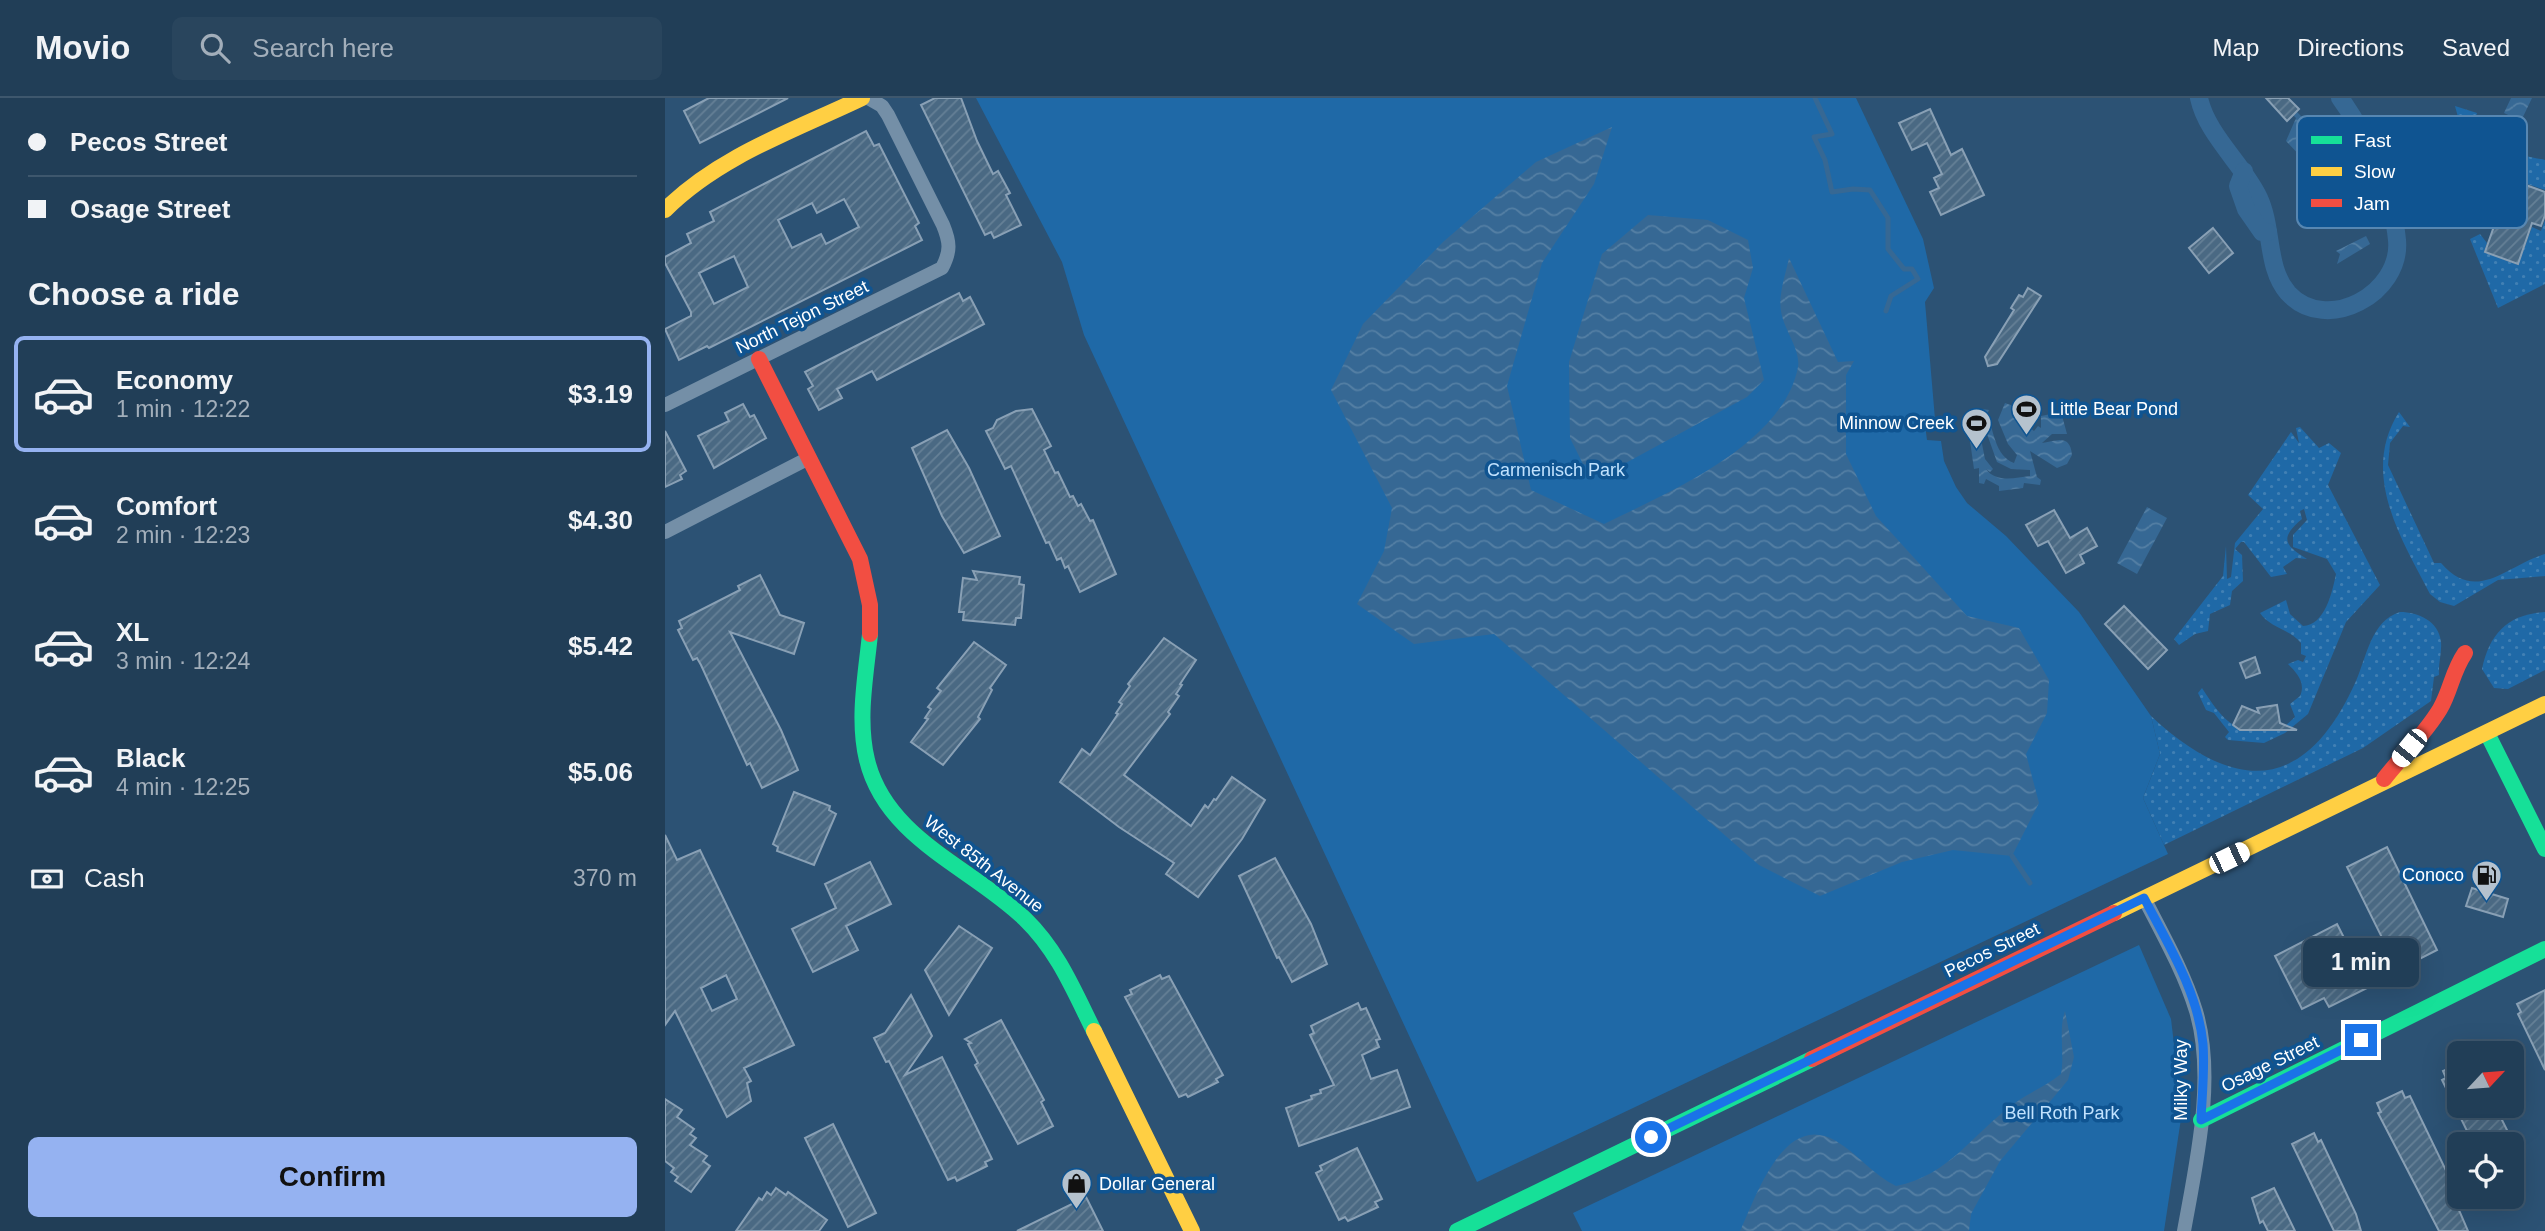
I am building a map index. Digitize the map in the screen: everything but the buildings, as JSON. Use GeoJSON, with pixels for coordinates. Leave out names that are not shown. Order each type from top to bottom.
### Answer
{"type":"FeatureCollection","features":[{"type":"Feature","properties":{"kind":"street"},"geometry":{"type":"LineString","coordinates":[[665,210],[685,190],[722,165],[862,98]]}},
{"type":"Feature","properties":{"kind":"street"},"geometry":{"type":"LineString","coordinates":[[868,98],[874,99]]}},
{"type":"Feature","properties":{"kind":"street","name":"North Tejon Street"},"geometry":{"type":"LineString","coordinates":[[665,405],[942,268],[949,255],[950,241],[888,115],[874,99]]}},
{"type":"Feature","properties":{"kind":"street","name":"West 85th Avenue"},"geometry":{"type":"LineString","coordinates":[[759,359],[849,537],[867,582],[870,631],[860,728],[870,770],[877,786],[908,829],[1014,908],[1059,958],[1192,1231]]}},
{"type":"Feature","properties":{"kind":"street"},"geometry":{"type":"LineString","coordinates":[[665,532],[810,458]]}},
{"type":"Feature","properties":{"kind":"street"},"geometry":{"type":"LineString","coordinates":[[2379,785],[2438,712],[2446,698],[2453,671],[2465,653]]}},
{"type":"Feature","properties":{"kind":"street","name":"Pecos Street"},"geometry":{"type":"LineString","coordinates":[[1457,1231],[2545,705]]}},
{"type":"Feature","properties":{"kind":"street"},"geometry":{"type":"LineString","coordinates":[[2487,733],[2545,849]]}},
{"type":"Feature","properties":{"kind":"street","name":"Milky Way"},"geometry":{"type":"LineString","coordinates":[[2144,898],[2175,959],[2197,1013],[2203,1042],[2201,1120],[2185,1231]]}},
{"type":"Feature","properties":{"kind":"street","name":"Osage Street"},"geometry":{"type":"LineString","coordinates":[[2201,1120],[2545,949]]}},
{"type":"Feature","properties":{"kind":"green space","name":"Carmenisch Park"},"geometry":{"type":"Polygon","coordinates":[[[976,98],[1856,98],[1923,239],[1934,288],[1925,302],[1935,419],[1925,425],[1927,440],[1941,441],[1944,461],[1967,503],[2006,536],[2079,612],[2151,716],[2160,754],[2143,798],[2168,854],[1477,1182],[1084,335],[1062,262],[976,98]]]}},
{"type":"Feature","properties":{"kind":"green space"},"geometry":{"type":"Polygon","coordinates":[[[2455,106],[2477,113],[2476,116],[2458,116],[2455,106]]]}},
{"type":"Feature","properties":{"kind":"green space"},"geometry":{"type":"Polygon","coordinates":[[[2527,156],[2545,160],[2545,190],[2527,184],[2527,156]]]}},
{"type":"Feature","properties":{"kind":"green space"},"geometry":{"type":"Polygon","coordinates":[[[2545,220],[2545,284],[2498,308],[2470,239],[2480,234],[2487,243],[2484,252],[2518,265],[2532,227],[2541,231],[2545,220]]]}},
{"type":"Feature","properties":{"kind":"green space"},"geometry":{"type":"Polygon","coordinates":[[[2399,412],[2410,427],[2403,426],[2390,443],[2388,465],[2434,563],[2441,563],[2454,575],[2467,581],[2479,581],[2545,554],[2545,576],[2498,580],[2454,606],[2440,602],[2430,594],[2397,528],[2384,482],[2383,459],[2388,435],[2399,412]]]}},
{"type":"Feature","properties":{"kind":"green space"},"geometry":{"type":"Polygon","coordinates":[[[2300,427],[2319,448],[2329,443],[2341,453],[2328,485],[2380,585],[2346,622],[2308,714],[2285,733],[2264,743],[2228,740],[2225,737],[2229,732],[2214,713],[2206,710],[2198,693],[2202,688],[2226,719],[2243,729],[2282,729],[2295,717],[2290,704],[2300,696],[2302,687],[2288,664],[2298,660],[2303,662],[2306,656],[2301,654],[2301,643],[2296,638],[2269,622],[2260,613],[2286,600],[2290,614],[2303,626],[2317,620],[2326,607],[2336,574],[2327,559],[2293,547],[2293,535],[2307,520],[2304,509],[2300,511],[2302,519],[2287,537],[2290,546],[2307,559],[2296,558],[2283,567],[2287,574],[2271,577],[2244,542],[2241,542],[2235,549],[2242,555],[2243,581],[2232,591],[2230,605],[2210,614],[2208,631],[2195,634],[2179,645],[2174,639],[2223,576],[2226,546],[2227,579],[2231,577],[2235,543],[2263,509],[2248,495],[2291,432],[2299,443],[2296,428],[2300,427]]]}},
{"type":"Feature","properties":{"kind":"green space"},"geometry":{"type":"Polygon","coordinates":[[[2400,612],[2427,619],[2439,635],[2439,675],[2434,677],[2431,701],[2363,748],[2164,845],[2143,798],[2160,754],[2151,716],[2182,742],[2212,760],[2240,769],[2267,770],[2292,762],[2315,745],[2336,718],[2356,681],[2376,631],[2382,623],[2400,612]]]}},
{"type":"Feature","properties":{"kind":"green space"},"geometry":{"type":"Polygon","coordinates":[[[2545,612],[2545,670],[2508,689],[2494,688],[2482,669],[2495,636],[2502,628],[2521,617],[2545,612]]]}},
{"type":"Feature","properties":{"kind":"green space","name":"Bell Roth Park"},"geometry":{"type":"Polygon","coordinates":[[[2139,945],[2171,1019],[2182,1112],[2164,1231],[1582,1231],[1573,1213],[2139,945]]]}},
{"type":"Feature","properties":{"kind":"water"},"geometry":{"type":"Polygon","coordinates":[[[2511,98],[2532,98],[2523,116],[2504,113],[2511,98]]]}},
{"type":"Feature","properties":{"kind":"water"},"geometry":{"type":"Polygon","coordinates":[[[2291,106],[2301,116],[2297,116],[2297,153],[2286,141],[2296,118],[2288,110],[2291,106]]]}},
{"type":"Feature","properties":{"kind":"water"},"geometry":{"type":"Polygon","coordinates":[[[1612,127],[1594,184],[1542,263],[1507,386],[1531,490],[1604,524],[1690,481],[1747,443],[1771,420],[1788,395],[1798,367],[1797,353],[1782,318],[1780,305],[1789,258],[1838,362],[1854,361],[1846,375],[1846,454],[1876,516],[1967,616],[2019,628],[2049,680],[2047,713],[2026,754],[2039,803],[2012,856],[1953,850],[1902,862],[1820,896],[1759,865],[1494,634],[1414,644],[1357,604],[1384,551],[1392,508],[1331,390],[1363,324],[1443,242],[1536,162],[1612,127]]]}},
{"type":"Feature","properties":{"kind":"water"},"geometry":{"type":"Polygon","coordinates":[[[1648,215],[1708,220],[1748,240],[1753,268],[1744,298],[1764,380],[1747,397],[1611,471],[1583,464],[1570,438],[1569,362],[1602,254],[1648,215]]]}},
{"type":"Feature","properties":{"kind":"water"},"geometry":{"type":"Polygon","coordinates":[[[2366,236],[2370,244],[2337,264],[2340,254],[2336,251],[2366,236]]]}},
{"type":"Feature","properties":{"kind":"water"},"geometry":{"type":"Polygon","coordinates":[[[2005,403],[2019,408],[2029,407],[2032,418],[2029,427],[2034,431],[2038,426],[2041,428],[2041,416],[2061,412],[2067,434],[2052,434],[2042,443],[2065,441],[2071,448],[2072,455],[2067,464],[2057,468],[2030,451],[2037,477],[2041,480],[2040,485],[2024,483],[2023,488],[1999,491],[1999,486],[1986,479],[1984,484],[1979,483],[1979,468],[1974,469],[1970,441],[1975,439],[1972,430],[1967,432],[1965,419],[1970,409],[1973,414],[1983,409],[1989,410],[1987,414],[1999,449],[2014,463],[2017,455],[2008,444],[1998,420],[2005,403]],[[1977,419],[1985,459],[1993,469],[1990,472],[1986,469],[1990,473],[2000,478],[2030,476],[2030,470],[2011,469],[1997,462],[1982,420],[1977,419]]]}},
{"type":"Feature","properties":{"kind":"water"},"geometry":{"type":"Polygon","coordinates":[[[2147,507],[2167,518],[2137,574],[2117,563],[2147,507]]]}},
{"type":"Feature","properties":{"kind":"water"},"geometry":{"type":"Polygon","coordinates":[[[2065,1011],[2074,1057],[2068,1080],[2000,1161],[1971,1214],[1969,1231],[1740,1231],[1754,1198],[1775,1162],[1787,1147],[1801,1137],[1818,1135],[1836,1141],[1896,1186],[1915,1181],[1946,1163],[2000,1114],[2061,1074],[2065,1011]]]}},
{"type":"Feature","properties":{"kind":"waterway"},"geometry":{"type":"LineString","coordinates":[[1815,98],[1832,134],[1814,137],[1825,160],[1832,192],[1870,190],[1888,218],[1888,249],[1904,269],[1912,269],[1918,279],[1891,296],[1886,311]]}},
{"type":"Feature","properties":{"kind":"waterway"},"geometry":{"type":"LineString","coordinates":[[2199,98],[2209,124],[2259,198],[2281,283],[2288,293],[2304,305],[2322,310],[2341,309],[2359,302],[2375,291],[2388,277],[2395,259],[2395,228]]}},
{"type":"Feature","properties":{"kind":"waterway"},"geometry":{"type":"LineString","coordinates":[[2340,98],[2352,116]]}},
{"type":"Feature","properties":{"kind":"waterway"},"geometry":{"type":"LineString","coordinates":[[2244,171],[2238,186],[2246,209],[2262,232],[2268,232]]}},
{"type":"Feature","properties":{"kind":"waterway"},"geometry":{"type":"LineString","coordinates":[[2012,856],[2030,883]]}},
{"type":"Feature","properties":{"kind":"traffic: fast"},"geometry":{"type":"LineString","coordinates":[[870,634],[863,697],[863,729],[867,760],[877,787],[892,811],[912,832],[1004,901],[1037,931],[1064,972],[1094,1031]]}},
{"type":"Feature","properties":{"kind":"traffic: fast"},"geometry":{"type":"LineString","coordinates":[[2487,733],[2545,849]]}},
{"type":"Feature","properties":{"kind":"traffic: fast"},"geometry":{"type":"LineString","coordinates":[[2201,1120],[2545,949]]}},
{"type":"Feature","properties":{"kind":"traffic: fast"},"geometry":{"type":"LineString","coordinates":[[1457,1231],[1812,1059]]}},
{"type":"Feature","properties":{"kind":"traffic: slow"},"geometry":{"type":"LineString","coordinates":[[665,210],[686,191],[733,159],[862,98]]}},
{"type":"Feature","properties":{"kind":"traffic: slow"},"geometry":{"type":"LineString","coordinates":[[2114,913],[2545,704]]}},
{"type":"Feature","properties":{"kind":"traffic: slow"},"geometry":{"type":"LineString","coordinates":[[1094,1031],[1192,1231]]}},
{"type":"Feature","properties":{"kind":"traffic: jam"},"geometry":{"type":"LineString","coordinates":[[759,359],[860,559],[870,605],[870,634]]}},
{"type":"Feature","properties":{"kind":"traffic: jam"},"geometry":{"type":"LineString","coordinates":[[2384,779],[2440,709],[2465,653]]}},
{"type":"Feature","properties":{"kind":"traffic: jam"},"geometry":{"type":"LineString","coordinates":[[1812,1059],[2114,913]]}},
{"type":"Feature","properties":{"kind":"place","name":"Little Bear Pond"},"geometry":{"type":"Point","coordinates":[2027,436]}},
{"type":"Feature","properties":{"kind":"place","name":"Minnow Creek"},"geometry":{"type":"Point","coordinates":[1977,450]}},
{"type":"Feature","properties":{"kind":"place","name":"Conoco"},"geometry":{"type":"Point","coordinates":[2487,902]}},
{"type":"Feature","properties":{"kind":"place","name":"Dollar General"},"geometry":{"type":"Point","coordinates":[1076,1211]}},
{"type":"Feature","properties":{"kind":"route"},"geometry":{"type":"LineString","coordinates":[[1651,1137],[2144,898],[2175,959],[2197,1013],[2203,1042],[2201,1120],[2361,1040]]}}]}
